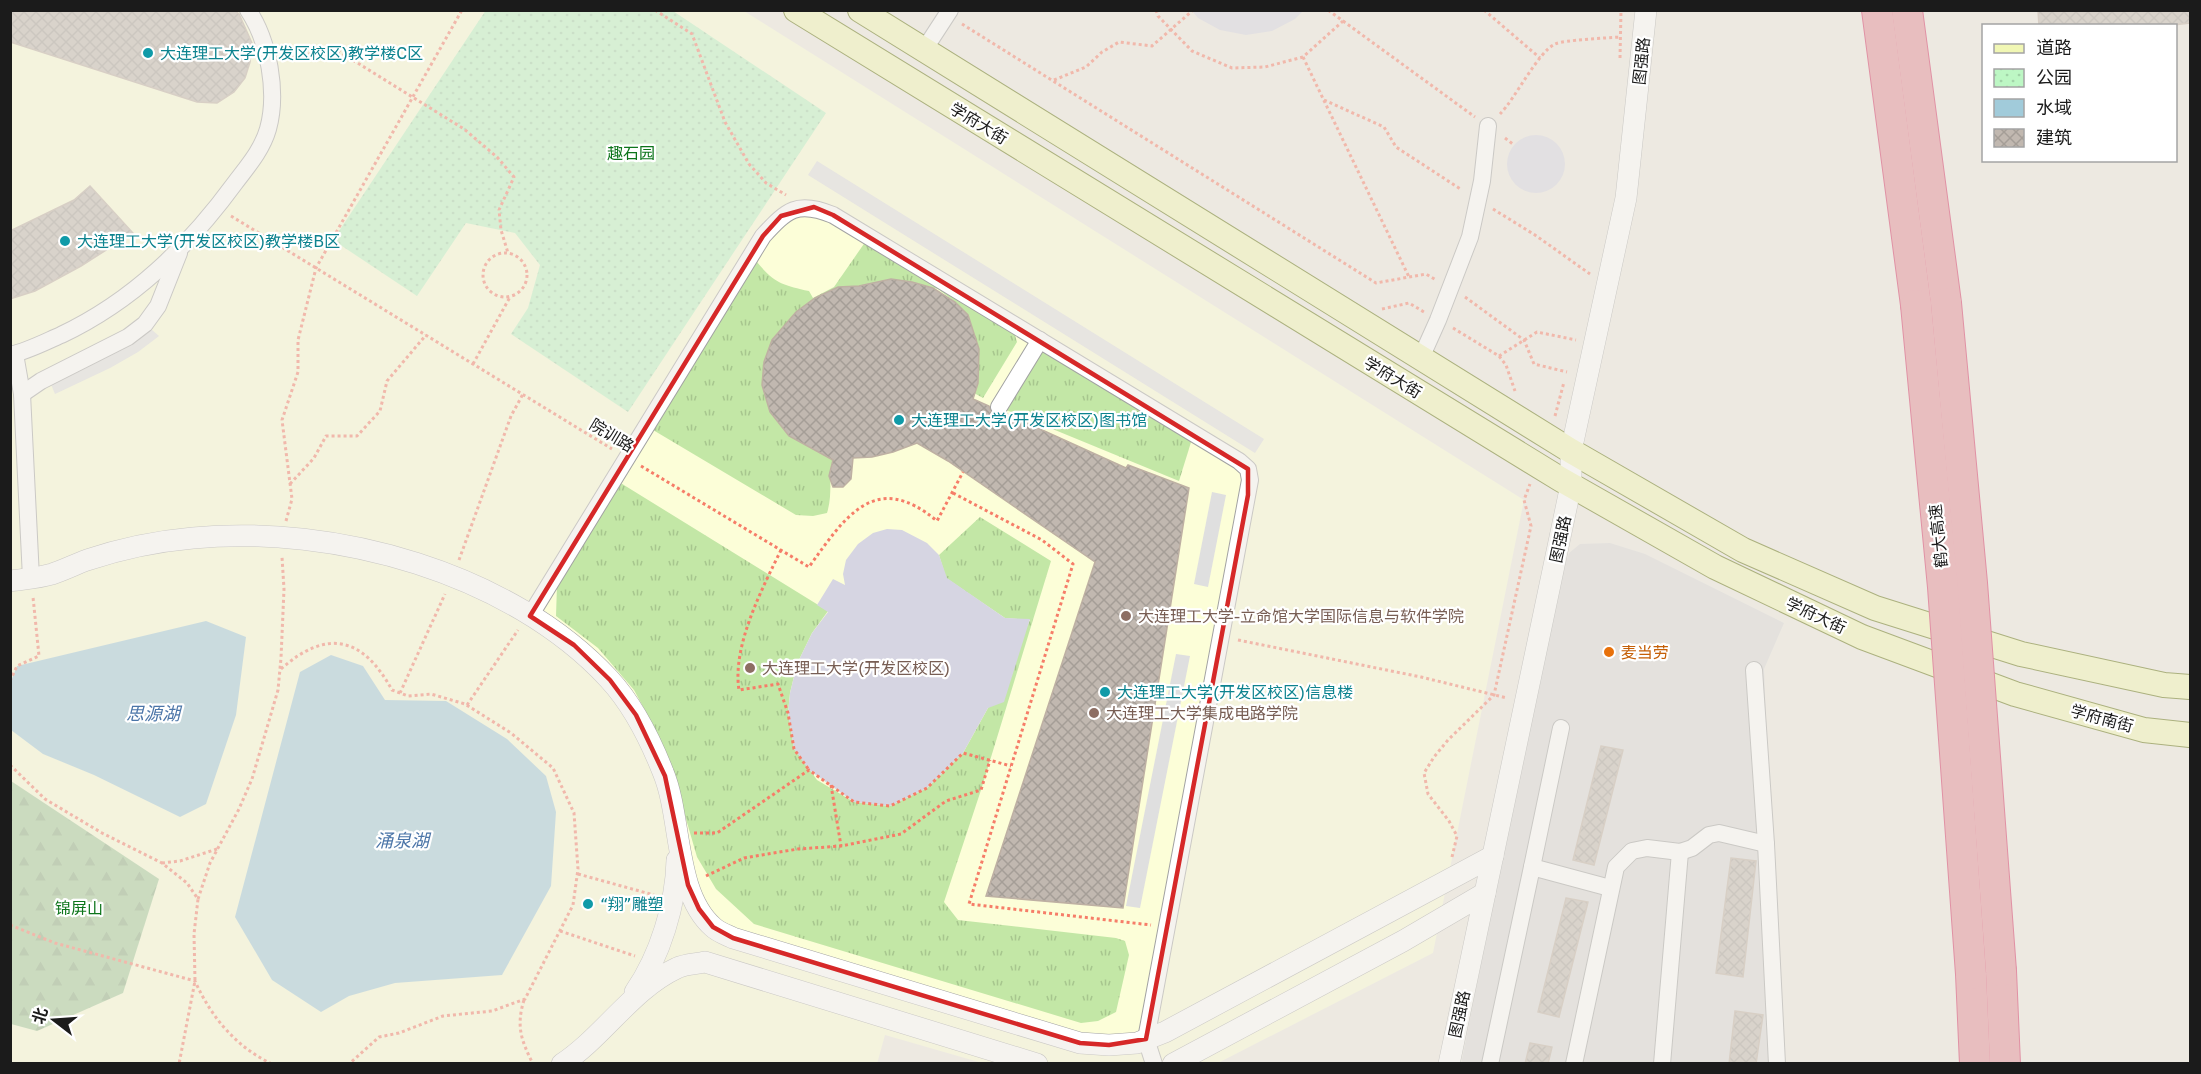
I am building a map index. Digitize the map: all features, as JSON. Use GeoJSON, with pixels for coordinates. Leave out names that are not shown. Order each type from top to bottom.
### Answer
{"type":"FeatureCollection","features":[{"type":"Feature","properties":{"kind":"highway","name":"鹤大高速"},"geometry":{"type":"LineString","coordinates":[[1877,10],[1916,306],[1943,587],[1971,974],[1975,1064]]}},
{"type":"Feature","properties":{"kind":"highway","name":"鹤大高速"},"geometry":{"type":"LineString","coordinates":[[1908,10],[1946,303],[1972,583],[2006,1064]]}},
{"type":"Feature","properties":{"kind":"main road","name":"学府大街"},"geometry":{"type":"LineString","coordinates":[[796,10],[1538,465],[1715,567],[1862,638],[2015,694]]}},
{"type":"Feature","properties":{"kind":"main road","name":"学府大街"},"geometry":{"type":"LineString","coordinates":[[860,10],[1549,438],[1743,550],[1875,608],[2022,654],[2164,685],[2190,687]]}},
{"type":"Feature","properties":{"kind":"main road","name":"学府南街"},"geometry":{"type":"LineString","coordinates":[[2015,694],[2144,729],[2190,735]]}},
{"type":"Feature","properties":{"kind":"street"},"geometry":{"type":"LineString","coordinates":[[248,10],[265,44],[271,102],[268,129],[257,153],[217,208],[183,246],[140,288],[104,312],[58,337],[13,354],[22,394],[21,579],[50,574],[88,560],[193,538],[240,536],[282,537],[381,552],[453,575],[530,616],[574,645],[610,680],[636,715],[665,776],[688,885],[699,909],[713,927],[733,938],[1080,1043],[1109,1046],[1137,1043],[1193,1018],[1493,856]]}},
{"type":"Feature","properties":{"kind":"street","name":"图强路"},"geometry":{"type":"LineString","coordinates":[[1449,1064],[1571,485],[1571,451],[1626,198],[1646,10]]}},
{"type":"Feature","properties":{"kind":"street"},"geometry":{"type":"LineString","coordinates":[[924,50],[954,16]]}},
{"type":"Feature","properties":{"kind":"street"},"geometry":{"type":"LineString","coordinates":[[1420,358],[1438,320],[1470,237],[1478,200],[1488,126]]}},
{"type":"Feature","properties":{"kind":"street"},"geometry":{"type":"LineString","coordinates":[[530,616],[763,236],[781,216],[797,208],[814,207],[833,215],[1239,461],[1248,469],[1250,480],[1146,1039],[1154,1064]]}},
{"type":"Feature","properties":{"kind":"street"},"geometry":{"type":"LineString","coordinates":[[22,394],[41,381],[128,337],[145,324],[158,306],[183,246]]}},
{"type":"Feature","properties":{"kind":"street"},"geometry":{"type":"LineString","coordinates":[[999,407],[1040,340]]}},
{"type":"Feature","properties":{"kind":"street"},"geometry":{"type":"LineString","coordinates":[[1754,670],[1766,844],[1777,1064]]}},
{"type":"Feature","properties":{"kind":"street"},"geometry":{"type":"LineString","coordinates":[[1490,1064],[1561,728]]}},
{"type":"Feature","properties":{"kind":"street"},"geometry":{"type":"LineString","coordinates":[[1574,1064],[1616,867],[1632,851],[1647,848],[1680,852],[1692,848],[1709,835],[1719,832],[1766,844]]}},
{"type":"Feature","properties":{"kind":"street"},"geometry":{"type":"LineString","coordinates":[[615,1017],[636,990],[652,962],[677,873],[678,833]]}},
{"type":"Feature","properties":{"kind":"street"},"geometry":{"type":"LineString","coordinates":[[1662,1064],[1680,852]]}},
{"type":"Feature","properties":{"kind":"street"},"geometry":{"type":"LineString","coordinates":[[1532,867],[1610,888]]}},
{"type":"Feature","properties":{"kind":"street"},"geometry":{"type":"LineString","coordinates":[[1173,1064],[1403,941],[1485,893]]}},
{"type":"Feature","properties":{"kind":"street"},"geometry":{"type":"LineString","coordinates":[[562,1064],[587,1044],[651,984],[679,967],[705,962],[1037,1064]]}},
{"type":"Feature","properties":{"kind":"path"},"geometry":{"type":"LineString","coordinates":[[180,1064],[195,981],[194,934],[198,899],[210,863],[252,780],[278,690],[284,589],[282,537],[292,499],[282,420],[298,372],[297,340],[316,268],[462,10]]}},
{"type":"Feature","properties":{"kind":"path"},"geometry":{"type":"LineString","coordinates":[[548,10],[553,10]]}},
{"type":"Feature","properties":{"kind":"path"},"geometry":{"type":"LineString","coordinates":[[655,10],[692,34],[725,122],[749,164],[766,183],[807,208]]}},
{"type":"Feature","properties":{"kind":"path"},"geometry":{"type":"LineString","coordinates":[[1156,10],[1158,16],[1192,51],[1233,68],[1265,67],[1303,57],[1343,21]]}},
{"type":"Feature","properties":{"kind":"path"},"geometry":{"type":"LineString","coordinates":[[1328,10],[1514,145]]}},
{"type":"Feature","properties":{"kind":"path"},"geometry":{"type":"LineString","coordinates":[[1484,10],[1540,58]]}},
{"type":"Feature","properties":{"kind":"path"},"geometry":{"type":"LineString","coordinates":[[1620,59],[1621,10]]}},
{"type":"Feature","properties":{"kind":"path"},"geometry":{"type":"LineString","coordinates":[[1054,80],[1086,67],[1102,52],[1119,42],[1152,46],[1192,11]]}},
{"type":"Feature","properties":{"kind":"path"},"geometry":{"type":"LineString","coordinates":[[954,16],[1376,283],[1426,274],[1450,287],[1524,340],[1534,364],[1567,372]]}},
{"type":"Feature","properties":{"kind":"path"},"geometry":{"type":"LineString","coordinates":[[1488,126],[1509,105],[1540,58],[1554,44],[1620,37]]}},
{"type":"Feature","properties":{"kind":"path"},"geometry":{"type":"LineString","coordinates":[[268,63],[334,49],[464,129],[497,158],[514,177],[499,210],[501,230],[508,253]]}},
{"type":"Feature","properties":{"kind":"path"},"geometry":{"type":"LineString","coordinates":[[1303,57],[1409,277]]}},
{"type":"Feature","properties":{"kind":"path"},"geometry":{"type":"LineString","coordinates":[[1324,100],[1384,128],[1396,147],[1535,235],[1594,276],[1595,271]]}},
{"type":"Feature","properties":{"kind":"path","name":"院训路"},"geometry":{"type":"LineString","coordinates":[[217,208],[809,567],[852,512],[872,501],[891,497],[924,510],[937,521],[963,472]]}},
{"type":"Feature","properties":{"kind":"path"},"geometry":{"type":"LineString","coordinates":[[473,364],[510,297],[523,288],[528,274],[522,260],[508,253],[501,253],[485,265],[483,279],[486,286],[496,296],[510,297]]}},
{"type":"Feature","properties":{"kind":"path"},"geometry":{"type":"LineString","coordinates":[[1499,356],[1537,332],[1576,340],[1573,351]]}},
{"type":"Feature","properties":{"kind":"path"},"geometry":{"type":"LineString","coordinates":[[290,484],[314,458],[326,436],[357,436],[380,411],[387,381],[426,335]]}},
{"type":"Feature","properties":{"kind":"path"},"geometry":{"type":"LineString","coordinates":[[1549,438],[1570,361]]}},
{"type":"Feature","properties":{"kind":"path"},"geometry":{"type":"LineString","coordinates":[[400,693],[453,575],[511,416],[523,394]]}},
{"type":"Feature","properties":{"kind":"path"},"geometry":{"type":"LineString","coordinates":[[1448,880],[1457,836],[1449,821],[1428,794],[1424,773],[1448,740],[1494,695],[1531,526],[1524,500],[1538,465]]}},
{"type":"Feature","properties":{"kind":"path"},"geometry":{"type":"LineString","coordinates":[[952,493],[1042,540],[1073,564],[969,904],[1167,927]]}},
{"type":"Feature","properties":{"kind":"path"},"geometry":{"type":"LineString","coordinates":[[781,550],[759,595],[736,673],[739,690],[778,684],[788,713],[794,748],[809,770],[854,802],[890,806],[927,788],[963,753],[1011,766]]}},
{"type":"Feature","properties":{"kind":"path"},"geometry":{"type":"LineString","coordinates":[[10,681],[16,666],[39,656],[21,579]]}},
{"type":"Feature","properties":{"kind":"path"},"geometry":{"type":"LineString","coordinates":[[467,705],[530,616]]}},
{"type":"Feature","properties":{"kind":"path"},"geometry":{"type":"LineString","coordinates":[[1221,637],[1421,677],[1525,702]]}},
{"type":"Feature","properties":{"kind":"path"},"geometry":{"type":"LineString","coordinates":[[280,670],[296,656],[320,644],[344,645],[363,652],[381,670],[392,690],[408,696],[431,694],[467,705],[511,733],[553,768],[574,813],[578,874],[573,905],[525,999],[519,1016],[522,1041],[533,1064]]}},
{"type":"Feature","properties":{"kind":"path"},"geometry":{"type":"LineString","coordinates":[[688,885],[744,858],[798,849],[841,846],[901,834],[945,801],[981,790],[990,760]]}},
{"type":"Feature","properties":{"kind":"path"},"geometry":{"type":"LineString","coordinates":[[10,765],[45,799],[102,833],[162,863],[187,883],[198,899]]}},
{"type":"Feature","properties":{"kind":"path"},"geometry":{"type":"LineString","coordinates":[[678,833],[717,833],[809,770]]}},
{"type":"Feature","properties":{"kind":"path"},"geometry":{"type":"LineString","coordinates":[[831,785],[841,846]]}},
{"type":"Feature","properties":{"kind":"path"},"geometry":{"type":"LineString","coordinates":[[162,863],[180,861],[218,848]]}},
{"type":"Feature","properties":{"kind":"path"},"geometry":{"type":"LineString","coordinates":[[578,874],[671,900]]}},
{"type":"Feature","properties":{"kind":"path"},"geometry":{"type":"LineString","coordinates":[[10,925],[55,943],[195,981],[214,1016],[234,1039],[272,1064]]}},
{"type":"Feature","properties":{"kind":"path"},"geometry":{"type":"LineString","coordinates":[[560,931],[652,962]]}},
{"type":"Feature","properties":{"kind":"path"},"geometry":{"type":"LineString","coordinates":[[349,1064],[379,1037],[399,1033],[443,1016],[492,1011],[525,999]]}},
{"type":"Feature","properties":{"kind":"highlighted area"},"geometry":{"type":"Polygon","coordinates":[[[814,207],[833,215],[1248,469],[1248,495],[1146,1039],[1109,1045],[1080,1043],[733,938],[713,927],[699,909],[688,885],[665,776],[636,715],[610,680],[574,645],[530,616],[763,236],[781,216],[814,207]]]}},
{"type":"Feature","properties":{"kind":"shaded area","name":"大连理工大学(开发区校区)"},"geometry":{"type":"Polygon","coordinates":[[[10,11],[744,11],[1524,500],[1433,953],[1218,1063],[982,1063],[885,1035],[877,1064],[11,1063],[10,11]]]}},
{"type":"Feature","properties":{"kind":"shaded area"},"geometry":{"type":"Polygon","coordinates":[[[1192,11],[1303,11],[1295,19],[1272,31],[1246,35],[1220,30],[1198,18],[1192,11]]]}},
{"type":"Feature","properties":{"kind":"shaded area"},"geometry":{"type":"Polygon","coordinates":[[[1536,135],[1547,137],[1560,148],[1565,164],[1563,175],[1552,188],[1536,193],[1525,191],[1512,180],[1507,164],[1509,153],[1520,140],[1536,135]]]}},
{"type":"Feature","properties":{"kind":"shaded area"},"geometry":{"type":"Polygon","coordinates":[[[817,161],[1264,439],[1255,453],[808,175],[817,161]]]}},
{"type":"Feature","properties":{"kind":"shaded area"},"geometry":{"type":"Polygon","coordinates":[[[145,324],[159,336],[138,352],[110,368],[55,394],[48,377],[145,324]]]}},
{"type":"Feature","properties":{"kind":"shaded area"},"geometry":{"type":"Polygon","coordinates":[[[1212,492],[1226,495],[1208,587],[1194,584],[1212,492]]]}},
{"type":"Feature","properties":{"kind":"shaded area"},"geometry":{"type":"Polygon","coordinates":[[[887,529],[902,530],[927,543],[939,555],[947,578],[1005,618],[1030,619],[1004,702],[988,708],[963,753],[927,788],[890,806],[854,802],[809,770],[794,749],[788,713],[797,664],[812,633],[828,612],[817,605],[833,579],[845,585],[843,574],[846,560],[858,544],[873,533],[887,529]]]}},
{"type":"Feature","properties":{"kind":"shaded area"},"geometry":{"type":"Polygon","coordinates":[[[1610,543],[1645,554],[1784,623],[1764,669],[1780,1063],[1461,1064],[1555,592],[1569,553],[1580,544],[1610,543]]]}},
{"type":"Feature","properties":{"kind":"shaded area"},"geometry":{"type":"Polygon","coordinates":[[[1176,654],[1190,656],[1140,908],[1126,906],[1176,654]]]}},
{"type":"Feature","properties":{"kind":"green space","name":"趣石园"},"geometry":{"type":"Polygon","coordinates":[[[486,10],[673,11],[826,113],[628,412],[511,334],[528,308],[540,265],[515,233],[466,223],[417,296],[333,240],[486,10]]]}},
{"type":"Feature","properties":{"kind":"green space"},"geometry":{"type":"Polygon","coordinates":[[[868,238],[1014,332],[1017,342],[983,398],[974,393],[978,383],[979,349],[968,316],[938,289],[891,279],[859,286],[838,287],[815,298],[772,340],[764,362],[762,385],[795,439],[833,460],[827,513],[813,516],[796,515],[648,427],[757,262],[774,279],[809,291],[813,298],[834,287],[868,238]]]}},
{"type":"Feature","properties":{"kind":"green space"},"geometry":{"type":"Polygon","coordinates":[[[1045,349],[1192,439],[1179,481],[999,407],[1037,352],[1045,349]]]}},
{"type":"Feature","properties":{"kind":"green space"},"geometry":{"type":"Polygon","coordinates":[[[619,482],[828,611],[812,633],[797,664],[788,713],[794,748],[817,780],[854,802],[890,806],[927,788],[963,753],[988,708],[1030,620],[1005,618],[946,578],[939,555],[980,517],[1051,561],[944,902],[958,920],[1116,938],[1125,941],[1129,955],[1116,1012],[1098,1021],[1081,1023],[754,924],[716,889],[697,857],[673,774],[654,727],[634,690],[598,648],[556,616],[557,585],[619,482]]]}},
{"type":"Feature","properties":{"kind":"green space","name":"锦屏山"},"geometry":{"type":"Polygon","coordinates":[[[11,781],[159,879],[123,993],[37,1031],[11,1024],[11,781]]]}},
{"type":"Feature","properties":{"kind":"water","name":"思源湖"},"geometry":{"type":"Polygon","coordinates":[[[206,621],[246,637],[236,715],[206,804],[180,817],[94,775],[43,754],[11,730],[11,681],[17,666],[206,621]]]}},
{"type":"Feature","properties":{"kind":"water","name":"涌泉湖"},"geometry":{"type":"Polygon","coordinates":[[[331,655],[363,666],[385,700],[446,701],[507,739],[546,776],[556,812],[551,886],[502,975],[395,983],[349,996],[321,1012],[272,980],[235,917],[300,672],[331,655]]]}},
{"type":"Feature","properties":{"kind":"building","name":"大连理工大学(开发区校区)教学楼C区"},"geometry":{"type":"Polygon","coordinates":[[[10,10],[234,10],[239,14],[252,43],[250,62],[245,78],[234,92],[217,103],[197,102],[10,42],[10,10]]]}},
{"type":"Feature","properties":{"kind":"building"},"geometry":{"type":"Polygon","coordinates":[[[2038,10],[2190,10],[2190,23],[2177,24],[2039,24],[2038,10]]]}},
{"type":"Feature","properties":{"kind":"building","name":"大连理工大学(开发区校区)教学楼B区"},"geometry":{"type":"Polygon","coordinates":[[[90,186],[133,233],[81,266],[35,291],[10,299],[10,231],[74,200],[90,186]]]}},
{"type":"Feature","properties":{"kind":"building"},"geometry":{"type":"Polygon","coordinates":[[[891,279],[933,288],[955,302],[968,315],[979,349],[978,383],[973,399],[989,406],[993,416],[999,417],[1007,414],[1126,468],[1128,465],[1189,488],[1123,908],[986,896],[1095,562],[948,461],[917,443],[872,457],[853,458],[851,479],[843,487],[833,487],[829,476],[833,460],[789,436],[770,412],[762,385],[764,362],[772,340],[796,312],[815,298],[838,287],[859,286],[891,279]]]}},
{"type":"Feature","properties":{"kind":"building"},"geometry":{"type":"Polygon","coordinates":[[[1601,746],[1623,750],[1594,865],[1573,860],[1601,746]]]}},
{"type":"Feature","properties":{"kind":"building"},"geometry":{"type":"Polygon","coordinates":[[[1731,858],[1756,861],[1743,977],[1716,973],[1731,858]]]}},
{"type":"Feature","properties":{"kind":"building"},"geometry":{"type":"Polygon","coordinates":[[[1566,898],[1588,902],[1559,1017],[1538,1012],[1566,898]]]}},
{"type":"Feature","properties":{"kind":"building"},"geometry":{"type":"Polygon","coordinates":[[[1735,1011],[1763,1015],[1756,1064],[1729,1064],[1735,1011]]]}},
{"type":"Feature","properties":{"kind":"building"},"geometry":{"type":"Polygon","coordinates":[[[1530,1043],[1552,1047],[1548,1064],[1525,1064],[1530,1043]]]}},
{"type":"Feature","properties":{"kind":"place","name":"大连理工大学(开发区校区)教学楼C区"},"geometry":{"type":"Point","coordinates":[148,53]}},
{"type":"Feature","properties":{"kind":"place","name":"大连理工大学(开发区校区)教学楼B区"},"geometry":{"type":"Point","coordinates":[65,241]}},
{"type":"Feature","properties":{"kind":"place","name":"大连理工大学(开发区校区)图书馆"},"geometry":{"type":"Point","coordinates":[899,420]}},
{"type":"Feature","properties":{"kind":"place","name":"大连理工大学-立命馆大学国际信息与软件学院"},"geometry":{"type":"Point","coordinates":[1126,616]}},
{"type":"Feature","properties":{"kind":"place","name":"麦当劳"},"geometry":{"type":"Point","coordinates":[1609,652]}},
{"type":"Feature","properties":{"kind":"place","name":"大连理工大学(开发区校区)"},"geometry":{"type":"Point","coordinates":[750,668]}},
{"type":"Feature","properties":{"kind":"place","name":"大连理工大学(开发区校区)信息楼"},"geometry":{"type":"Point","coordinates":[1105,692]}},
{"type":"Feature","properties":{"kind":"place","name":"大连理工大学集成电路学院"},"geometry":{"type":"Point","coordinates":[1094,713]}},
{"type":"Feature","properties":{"kind":"place","name":"“翔”雕塑"},"geometry":{"type":"Point","coordinates":[588,904]}}]}
